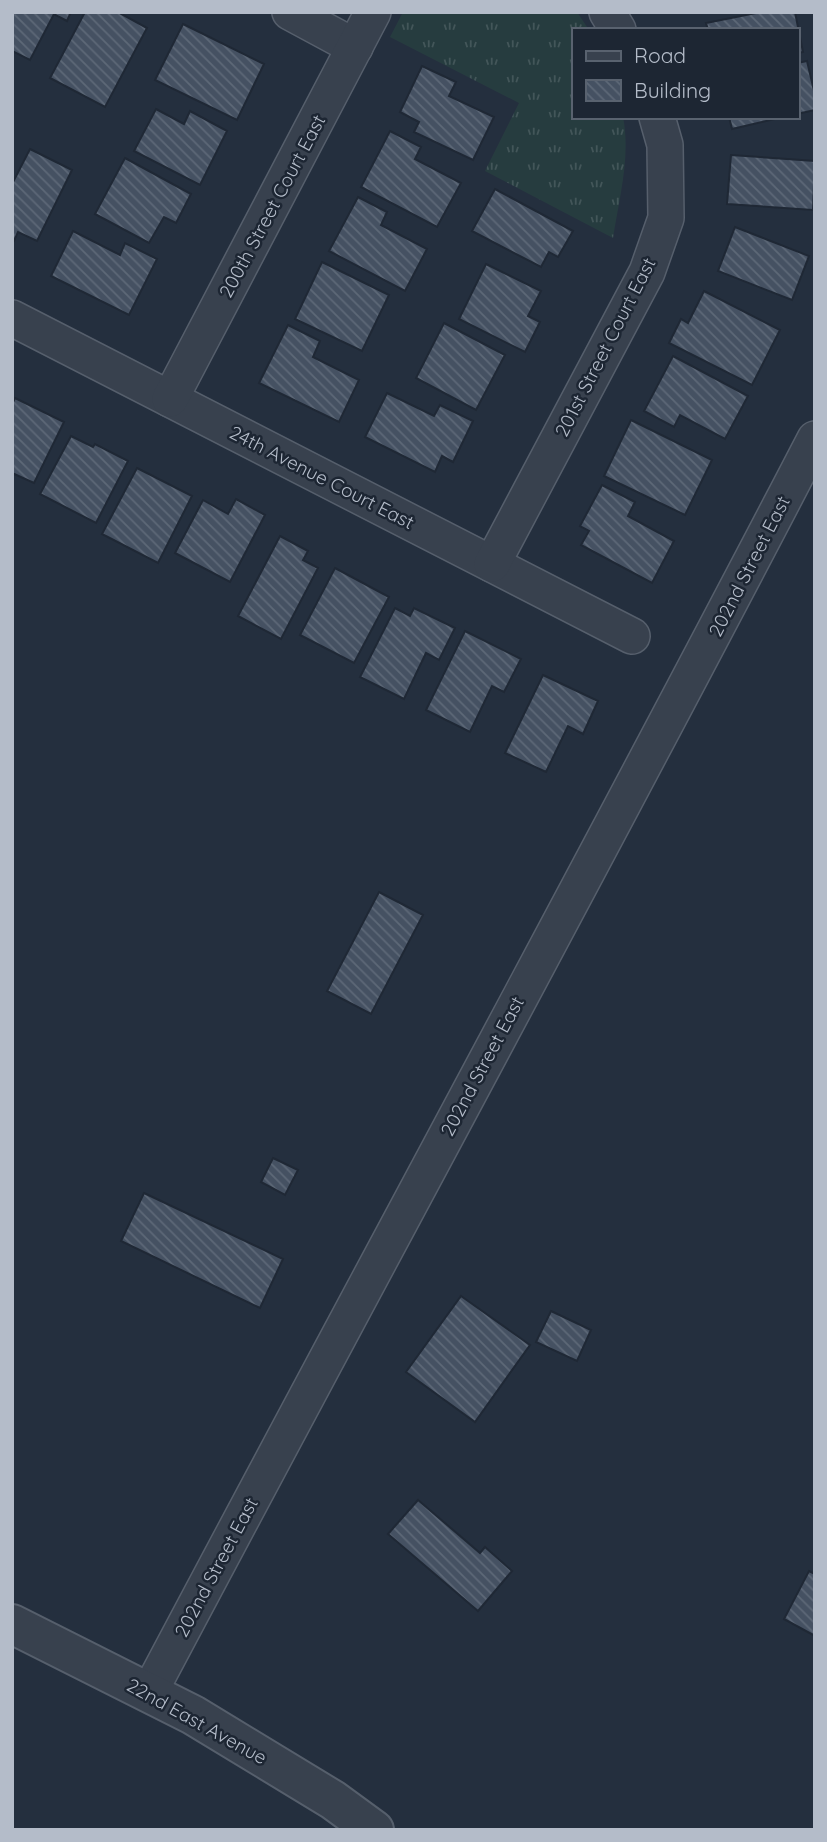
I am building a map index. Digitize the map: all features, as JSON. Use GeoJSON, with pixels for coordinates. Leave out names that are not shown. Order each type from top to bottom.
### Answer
{"type":"FeatureCollection","features":[{"type":"Feature","properties":{"kind":"street"},"geometry":{"type":"LineString","coordinates":[[290,12],[355,47]]}},
{"type":"Feature","properties":{"kind":"street","name":"200th Street Court East"},"geometry":{"type":"LineString","coordinates":[[170,400],[373,12]]}},
{"type":"Feature","properties":{"kind":"street"},"geometry":{"type":"LineString","coordinates":[[607,12],[617,28]]}},
{"type":"Feature","properties":{"kind":"street","name":"201st Street Court East"},"geometry":{"type":"LineString","coordinates":[[492,564],[647,272],[666,218],[665,145],[658,119]]}},
{"type":"Feature","properties":{"kind":"street","name":"24th Avenue Court East"},"geometry":{"type":"LineString","coordinates":[[12,318],[632,636]]}},
{"type":"Feature","properties":{"kind":"street","name":"202nd Street East"},"geometry":{"type":"LineString","coordinates":[[149,1693],[403,1213],[681,697],[815,439]]}},
{"type":"Feature","properties":{"kind":"street","name":"22nd East Avenue"},"geometry":{"type":"LineString","coordinates":[[12,1624],[193,1715],[332,1800],[374,1830]]}},
{"type":"Feature","properties":{"kind":"green space"},"geometry":{"type":"Polygon","coordinates":[[[403,12],[577,12],[588,28],[572,28],[572,119],[623,119],[625,162],[613,238],[485,171],[519,103],[390,37],[403,12]]]}},
{"type":"Feature","properties":{"kind":"building"},"geometry":{"type":"Polygon","coordinates":[[[12,12],[71,12],[67,21],[54,14],[30,60],[12,51],[12,12]]]}},
{"type":"Feature","properties":{"kind":"building"},"geometry":{"type":"Polygon","coordinates":[[[85,12],[118,12],[147,28],[105,107],[50,78],[85,12]]]}},
{"type":"Feature","properties":{"kind":"building"},"geometry":{"type":"Polygon","coordinates":[[[761,12],[795,12],[798,28],[707,28],[706,23],[761,12]]]}},
{"type":"Feature","properties":{"kind":"building"},"geometry":{"type":"Polygon","coordinates":[[[183,24],[264,64],[237,120],[155,80],[183,24]]]}},
{"type":"Feature","properties":{"kind":"building"},"geometry":{"type":"Polygon","coordinates":[[[799,32],[803,52],[799,53],[799,32]]]}},
{"type":"Feature","properties":{"kind":"building"},"geometry":{"type":"Polygon","coordinates":[[[807,61],[815,95],[815,110],[799,114],[799,63],[807,61]]]}},
{"type":"Feature","properties":{"kind":"building"},"geometry":{"type":"Polygon","coordinates":[[[422,66],[456,82],[449,96],[494,117],[473,160],[414,132],[419,122],[400,112],[422,66]]]}},
{"type":"Feature","properties":{"kind":"building"},"geometry":{"type":"Polygon","coordinates":[[[156,109],[184,124],[190,111],[227,131],[200,185],[134,151],[156,109]]]}},
{"type":"Feature","properties":{"kind":"building"},"geometry":{"type":"Polygon","coordinates":[[[730,119],[774,119],[732,129],[730,119]]]}},
{"type":"Feature","properties":{"kind":"building"},"geometry":{"type":"Polygon","coordinates":[[[390,131],[421,147],[415,159],[461,183],[437,227],[361,187],[390,131]]]}},
{"type":"Feature","properties":{"kind":"building"},"geometry":{"type":"Polygon","coordinates":[[[30,149],[72,170],[37,241],[18,232],[14,241],[12,184],[30,149]]]}},
{"type":"Feature","properties":{"kind":"building"},"geometry":{"type":"Polygon","coordinates":[[[731,155],[815,161],[813,210],[727,204],[731,155]]]}},
{"type":"Feature","properties":{"kind":"building"},"geometry":{"type":"Polygon","coordinates":[[[125,158],[191,194],[176,223],[164,217],[149,243],[95,214],[125,158]]]}},
{"type":"Feature","properties":{"kind":"building"},"geometry":{"type":"Polygon","coordinates":[[[495,189],[573,231],[558,257],[549,252],[541,267],[472,231],[495,189]]]}},
{"type":"Feature","properties":{"kind":"building"},"geometry":{"type":"Polygon","coordinates":[[[358,197],[387,212],[381,225],[427,249],[405,291],[329,251],[358,197]]]}},
{"type":"Feature","properties":{"kind":"building"},"geometry":{"type":"Polygon","coordinates":[[[735,227],[809,256],[792,300],[718,271],[735,227]]]}},
{"type":"Feature","properties":{"kind":"building"},"geometry":{"type":"Polygon","coordinates":[[[73,231],[120,255],[125,243],[157,259],[129,315],[51,276],[73,231]]]}},
{"type":"Feature","properties":{"kind":"building"},"geometry":{"type":"Polygon","coordinates":[[[322,262],[389,295],[362,351],[295,319],[322,262]]]}},
{"type":"Feature","properties":{"kind":"building"},"geometry":{"type":"Polygon","coordinates":[[[486,264],[541,291],[528,316],[540,322],[525,352],[459,319],[486,264]]]}},
{"type":"Feature","properties":{"kind":"building"},"geometry":{"type":"Polygon","coordinates":[[[704,291],[780,330],[752,385],[669,343],[681,319],[688,323],[704,291]]]}},
{"type":"Feature","properties":{"kind":"building"},"geometry":{"type":"Polygon","coordinates":[[[444,323],[505,355],[476,410],[416,378],[444,323]]]}},
{"type":"Feature","properties":{"kind":"building"},"geometry":{"type":"Polygon","coordinates":[[[288,325],[320,341],[313,357],[359,380],[339,422],[259,383],[288,325]]]}},
{"type":"Feature","properties":{"kind":"building"},"geometry":{"type":"Polygon","coordinates":[[[673,356],[748,396],[725,439],[680,415],[674,427],[644,411],[673,356]]]}},
{"type":"Feature","properties":{"kind":"building"},"geometry":{"type":"Polygon","coordinates":[[[387,393],[434,416],[440,405],[473,421],[453,462],[442,456],[435,472],[365,437],[387,393]]]}},
{"type":"Feature","properties":{"kind":"building"},"geometry":{"type":"Polygon","coordinates":[[[15,398],[64,422],[34,483],[12,473],[12,404],[15,398]]]}},
{"type":"Feature","properties":{"kind":"building"},"geometry":{"type":"Polygon","coordinates":[[[631,420],[712,460],[685,515],[604,476],[631,420]]]}},
{"type":"Feature","properties":{"kind":"building"},"geometry":{"type":"Polygon","coordinates":[[[71,436],[93,447],[95,444],[128,461],[96,523],[40,494],[71,436]]]}},
{"type":"Feature","properties":{"kind":"building"},"geometry":{"type":"Polygon","coordinates":[[[137,468],[192,496],[158,563],[102,534],[137,468]]]}},
{"type":"Feature","properties":{"kind":"building"},"geometry":{"type":"Polygon","coordinates":[[[602,485],[635,502],[628,516],[674,541],[652,583],[581,545],[589,531],[580,526],[602,485]]]}},
{"type":"Feature","properties":{"kind":"building"},"geometry":{"type":"Polygon","coordinates":[[[236,499],[265,515],[230,582],[175,553],[203,500],[228,514],[236,499]]]}},
{"type":"Feature","properties":{"kind":"building"},"geometry":{"type":"Polygon","coordinates":[[[280,536],[308,551],[303,560],[318,568],[281,639],[238,616],[280,536]]]}},
{"type":"Feature","properties":{"kind":"building"},"geometry":{"type":"Polygon","coordinates":[[[335,568],[389,597],[354,663],[300,635],[335,568]]]}},
{"type":"Feature","properties":{"kind":"building"},"geometry":{"type":"Polygon","coordinates":[[[395,608],[410,616],[414,608],[455,628],[439,660],[426,653],[404,699],[360,677],[395,608]]]}},
{"type":"Feature","properties":{"kind":"building"},"geometry":{"type":"Polygon","coordinates":[[[465,631],[521,659],[504,692],[492,686],[470,732],[426,710],[465,631]]]}},
{"type":"Feature","properties":{"kind":"building"},"geometry":{"type":"Polygon","coordinates":[[[543,675],[598,701],[583,734],[568,726],[546,772],[505,753],[543,675]]]}},
{"type":"Feature","properties":{"kind":"building"},"geometry":{"type":"Polygon","coordinates":[[[379,892],[423,915],[371,1014],[327,991],[379,892]]]}},
{"type":"Feature","properties":{"kind":"building"},"geometry":{"type":"Polygon","coordinates":[[[273,1158],[298,1170],[285,1195],[261,1182],[273,1158]]]}},
{"type":"Feature","properties":{"kind":"building"},"geometry":{"type":"Polygon","coordinates":[[[144,1193],[283,1259],[260,1308],[121,1241],[144,1193]]]}},
{"type":"Feature","properties":{"kind":"building"},"geometry":{"type":"Polygon","coordinates":[[[461,1296],[530,1345],[475,1422],[406,1372],[461,1296]]]}},
{"type":"Feature","properties":{"kind":"building"},"geometry":{"type":"Polygon","coordinates":[[[551,1311],[591,1330],[577,1361],[536,1342],[551,1311]]]}},
{"type":"Feature","properties":{"kind":"building"},"geometry":{"type":"Polygon","coordinates":[[[418,1500],[480,1553],[485,1547],[512,1571],[478,1611],[388,1534],[418,1500]]]}},
{"type":"Feature","properties":{"kind":"building"},"geometry":{"type":"Polygon","coordinates":[[[809,1571],[815,1574],[815,1636],[784,1619],[809,1571]]]}}]}
